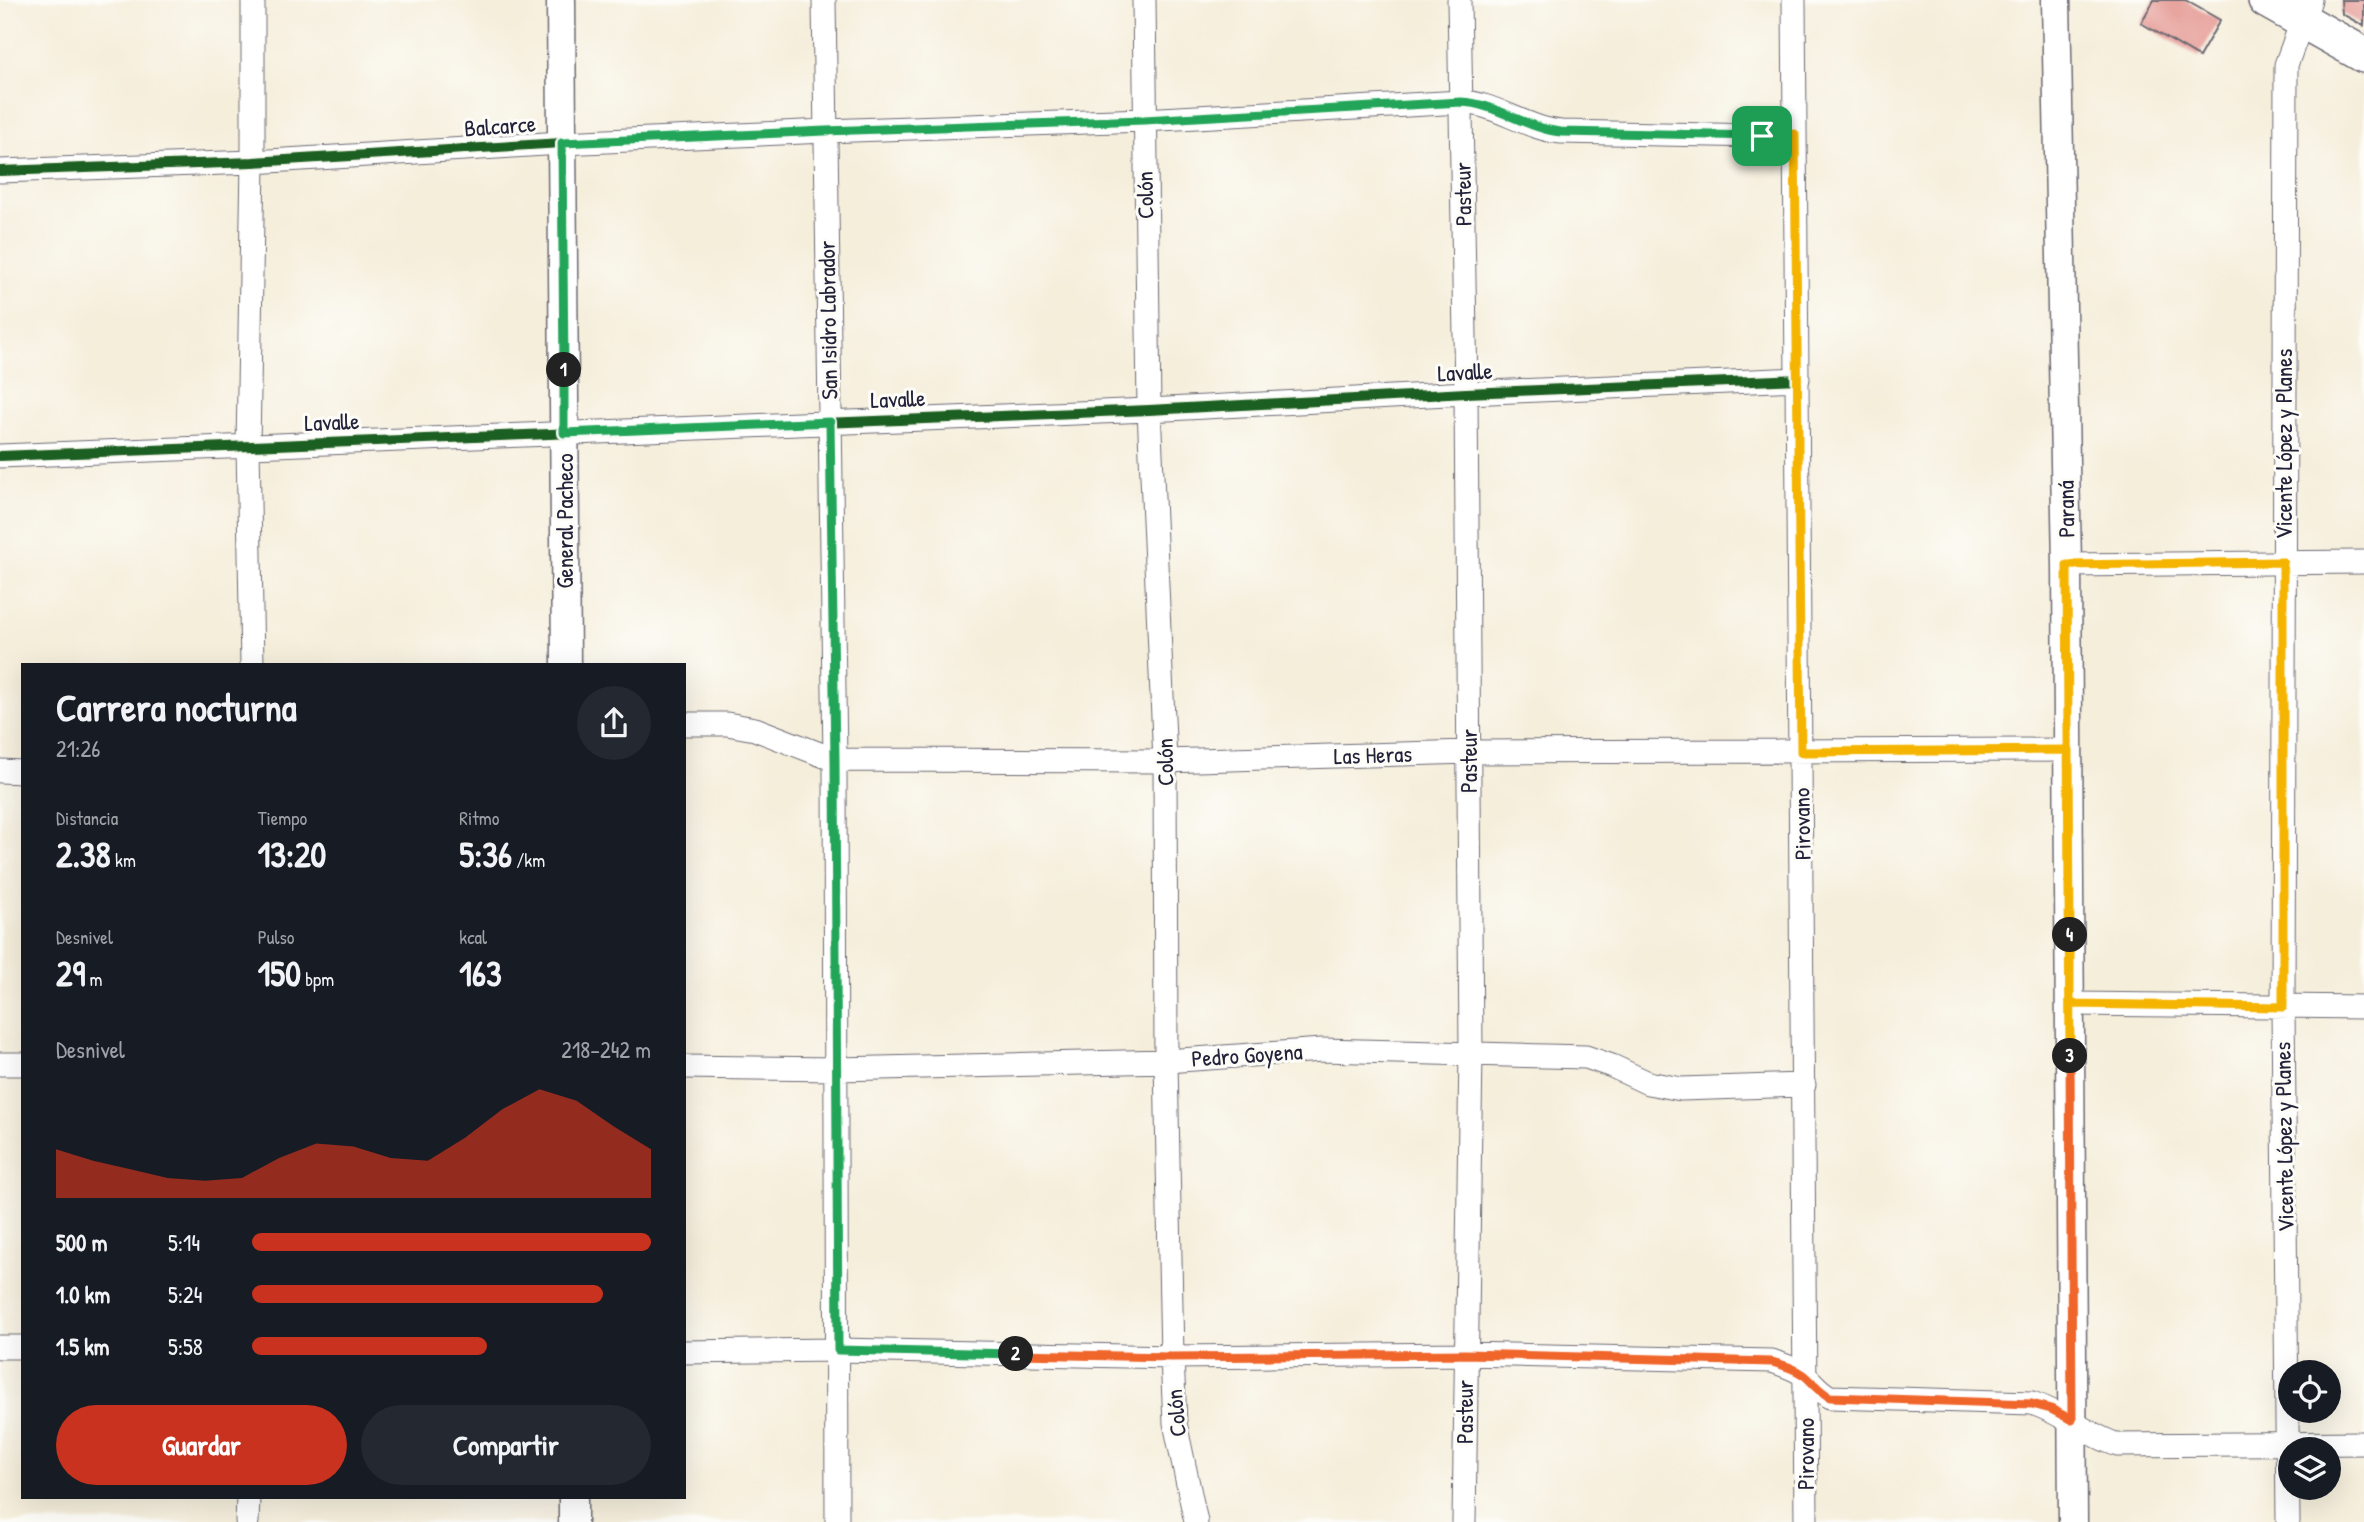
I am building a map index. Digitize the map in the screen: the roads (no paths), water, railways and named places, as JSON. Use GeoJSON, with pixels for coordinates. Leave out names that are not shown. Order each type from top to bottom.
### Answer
{"type":"FeatureCollection","features":[{"type":"Feature","properties":{"kind":"main road"},"geometry":{"type":"LineString","coordinates":[[2266,0],[2305,10],[2364,55]]}},
{"type":"Feature","properties":{"kind":"street"},"geometry":{"type":"LineString","coordinates":[[252,663],[248,446],[253,0]]}},
{"type":"Feature","properties":{"kind":"street","name":"General Pacheco"},"geometry":{"type":"LineString","coordinates":[[561,0],[566,663]]}},
{"type":"Feature","properties":{"kind":"street","name":"San Isidro Labrador"},"geometry":{"type":"LineString","coordinates":[[824,0],[838,1069],[837,1522]]}},
{"type":"Feature","properties":{"kind":"street","name":"Colón"},"geometry":{"type":"LineString","coordinates":[[1144,0],[1149,410],[1165,761],[1166,1061],[1172,1357],[1175,1423],[1196,1522]]}},
{"type":"Feature","properties":{"kind":"street","name":"Pasteur"},"geometry":{"type":"LineString","coordinates":[[1459,0],[1466,393],[1471,1052],[1464,1522]]}},
{"type":"Feature","properties":{"kind":"street","name":"Pirovano"},"geometry":{"type":"LineString","coordinates":[[1794,0],[1806,1522]]}},
{"type":"Feature","properties":{"kind":"street","name":"Paraná"},"geometry":{"type":"LineString","coordinates":[[2056,0],[2067,565],[2073,1522]]}},
{"type":"Feature","properties":{"kind":"street","name":"Vicente López y Planes"},"geometry":{"type":"LineString","coordinates":[[2288,1437],[2283,1007],[2286,65],[2305,10]]}},
{"type":"Feature","properties":{"kind":"street","name":"Balcarce"},"geometry":{"type":"LineString","coordinates":[[0,172],[253,162],[562,143],[825,131],[1144,120],[1461,102],[1475,103],[1542,130],[1561,132],[1762,136],[1795,134]]}},
{"type":"Feature","properties":{"kind":"street","name":"Lavalle"},"geometry":{"type":"LineString","coordinates":[[0,456],[1149,410],[1798,379]]}},
{"type":"Feature","properties":{"kind":"street"},"geometry":{"type":"LineString","coordinates":[[2067,565],[2364,562]]}},
{"type":"Feature","properties":{"kind":"street","name":"Las Heras"},"geometry":{"type":"LineString","coordinates":[[686,724],[727,724],[755,729],[835,760],[1165,761],[1469,752],[2069,750]]}},
{"type":"Feature","properties":{"kind":"street"},"geometry":{"type":"LineString","coordinates":[[0,771],[21,772]]}},
{"type":"Feature","properties":{"kind":"street"},"geometry":{"type":"LineString","coordinates":[[2070,1004],[2364,1007]]}},
{"type":"Feature","properties":{"kind":"street","name":"Pedro Goyena"},"geometry":{"type":"LineString","coordinates":[[686,1067],[838,1069],[1166,1061],[1322,1049],[1586,1057],[1648,1083],[1681,1088],[1804,1085]]}},
{"type":"Feature","properties":{"kind":"street"},"geometry":{"type":"LineString","coordinates":[[0,1064],[21,1064]]}},
{"type":"Feature","properties":{"kind":"street"},"geometry":{"type":"LineString","coordinates":[[0,1347],[21,1347]]}},
{"type":"Feature","properties":{"kind":"street"},"geometry":{"type":"LineString","coordinates":[[686,1352],[838,1350],[1172,1357],[1466,1354],[1772,1362],[1806,1376],[1818,1391],[1830,1397],[2032,1404],[2051,1409],[2101,1439],[2118,1445],[2278,1443]]}},
{"type":"Feature","properties":{"kind":"street"},"geometry":{"type":"LineString","coordinates":[[2341,1443],[2364,1443]]}},
{"type":"Feature","properties":{"kind":"street"},"geometry":{"type":"LineString","coordinates":[[247,1522],[248,1499]]}},
{"type":"Feature","properties":{"kind":"street"},"geometry":{"type":"LineString","coordinates":[[573,1499],[573,1522]]}},
{"type":"Feature","properties":{"kind":"street","name":"Vicente López y Planes"},"geometry":{"type":"LineString","coordinates":[[2288,1500],[2288,1522]]}}]}
